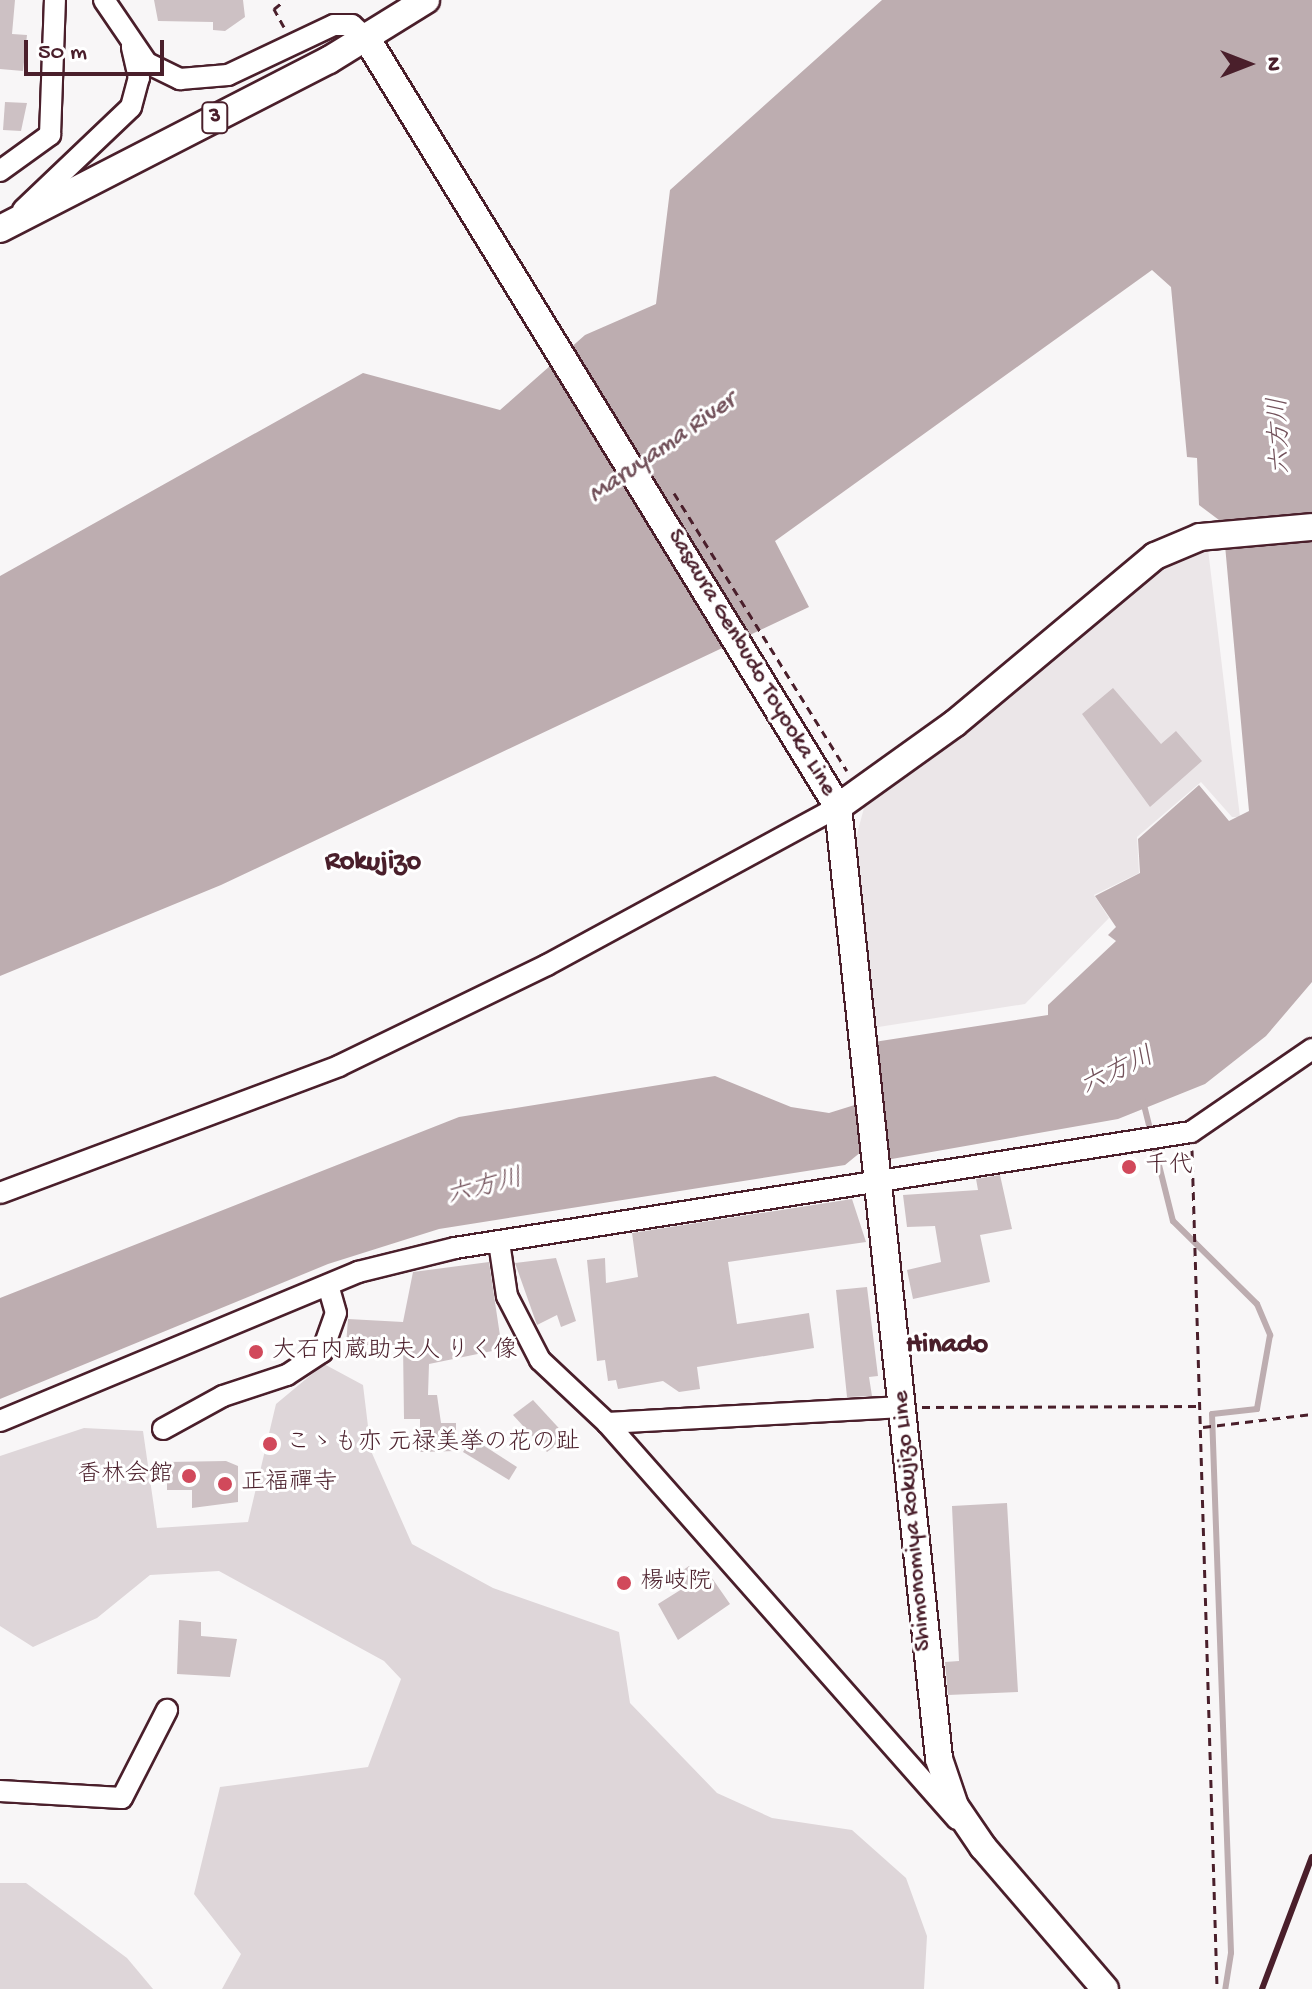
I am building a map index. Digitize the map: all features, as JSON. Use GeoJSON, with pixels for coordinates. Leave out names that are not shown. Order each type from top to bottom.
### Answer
{"type":"FeatureCollection","features":[{"type":"Feature","properties":{"kind":"main road","name":"3"},"geometry":{"type":"LineString","coordinates":[[3,227],[373,49],[426,0]]}},
{"type":"Feature","properties":{"kind":"main road","name":"Sasaura Genbudo Toyooka Line"},"geometry":{"type":"LineString","coordinates":[[373,49],[833,797],[954,724],[1155,556],[1200,537],[1312,527]]}},
{"type":"Feature","properties":{"kind":"main road","name":"Shimonomiya Rokujizo Line"},"geometry":{"type":"LineString","coordinates":[[833,797],[865,1042],[933,1731],[946,1786],[967,1826],[1105,1989]]}},
{"type":"Feature","properties":{"kind":"street"},"geometry":{"type":"LineString","coordinates":[[0,171],[50,135],[55,0]]}},
{"type":"Feature","properties":{"kind":"street"},"geometry":{"type":"LineString","coordinates":[[104,0],[132,47],[157,71],[204,81],[334,25],[352,25],[373,49]]}},
{"type":"Feature","properties":{"kind":"street"},"geometry":{"type":"LineString","coordinates":[[3,227],[125,115],[139,78],[132,47]]}},
{"type":"Feature","properties":{"kind":"street"},"geometry":{"type":"LineString","coordinates":[[0,1193],[339,1066],[547,965],[833,797]]}},
{"type":"Feature","properties":{"kind":"street"},"geometry":{"type":"LineString","coordinates":[[0,1421],[328,1285],[499,1242],[658,1210],[877,1174],[1191,1132],[1312,1049]]}},
{"type":"Feature","properties":{"kind":"street"},"geometry":{"type":"LineString","coordinates":[[499,1242],[507,1296],[540,1360],[607,1423],[967,1826]]}},
{"type":"Feature","properties":{"kind":"street"},"geometry":{"type":"LineString","coordinates":[[163,1429],[322,1352],[336,1313],[328,1285]]}},
{"type":"Feature","properties":{"kind":"street"},"geometry":{"type":"LineString","coordinates":[[607,1423],[903,1407]]}},
{"type":"Feature","properties":{"kind":"street"},"geometry":{"type":"LineString","coordinates":[[0,1791],[122,1798],[167,1710]]}},
{"type":"Feature","properties":{"kind":"path"},"geometry":{"type":"LineString","coordinates":[[285,0],[274,9],[285,30]]}},
{"type":"Feature","properties":{"kind":"path"},"geometry":{"type":"LineString","coordinates":[[1191,1132],[1203,1427],[1217,1989]]}},
{"type":"Feature","properties":{"kind":"path"},"geometry":{"type":"LineString","coordinates":[[903,1407],[1202,1406]]}},
{"type":"Feature","properties":{"kind":"path"},"geometry":{"type":"LineString","coordinates":[[1203,1427],[1312,1414]]}},
{"type":"Feature","properties":{"kind":"shaded area"},"geometry":{"type":"Polygon","coordinates":[[[1208,549],[1240,817],[1232,817],[1201,782],[1137,837],[1139,873],[1094,895],[1109,918],[1025,1004],[872,1028],[854,845],[864,808],[1152,568],[1208,549]]]}},
{"type":"Feature","properties":{"kind":"shaded area"},"geometry":{"type":"Polygon","coordinates":[[[324,1364],[363,1385],[371,1451],[412,1544],[493,1588],[619,1632],[630,1703],[717,1793],[772,1818],[852,1830],[906,1878],[927,1936],[924,1989],[222,1989],[241,1954],[194,1894],[220,1787],[368,1767],[401,1679],[384,1661],[219,1571],[150,1575],[97,1618],[33,1647],[0,1626],[0,1456],[84,1428],[143,1431],[157,1528],[248,1522],[276,1404],[324,1364]]]}},
{"type":"Feature","properties":{"kind":"shaded area"},"geometry":{"type":"Polygon","coordinates":[[[0,1883],[26,1883],[127,1958],[153,1989],[0,1989],[0,1883]]]}},
{"type":"Feature","properties":{"kind":"water"},"geometry":{"type":"Polygon","coordinates":[[[882,0],[1312,0],[1312,982],[1266,1036],[1205,1084],[1118,1119],[886,1160],[867,1147],[845,1165],[439,1229],[328,1264],[0,1399],[0,1298],[459,1117],[715,1076],[791,1107],[829,1113],[861,1103],[874,1042],[1048,1015],[1048,1005],[1116,941],[1108,935],[1116,927],[1095,896],[1140,873],[1138,839],[1199,785],[1229,821],[1249,811],[1223,523],[1199,505],[1197,458],[1187,457],[1171,287],[1152,270],[775,541],[809,607],[221,885],[0,976],[0,576],[363,373],[500,410],[585,335],[656,304],[670,190],[882,0]]]}},
{"type":"Feature","properties":{"kind":"building"},"geometry":{"type":"Polygon","coordinates":[[[0,0],[15,0],[12,34],[27,35],[23,71],[0,69],[0,0]]]}},
{"type":"Feature","properties":{"kind":"building"},"geometry":{"type":"Polygon","coordinates":[[[154,0],[243,0],[245,17],[225,31],[213,30],[213,22],[158,21],[154,0]]]}},
{"type":"Feature","properties":{"kind":"building"},"geometry":{"type":"Polygon","coordinates":[[[5,102],[27,103],[21,131],[3,130],[5,102]]]}},
{"type":"Feature","properties":{"kind":"building"},"geometry":{"type":"Polygon","coordinates":[[[1113,688],[1161,744],[1176,731],[1202,761],[1150,807],[1082,714],[1113,688]]]}},
{"type":"Feature","properties":{"kind":"building"},"geometry":{"type":"Polygon","coordinates":[[[1000,1175],[1012,1229],[980,1235],[990,1282],[913,1299],[907,1270],[941,1262],[935,1226],[907,1227],[903,1195],[978,1190],[976,1179],[1000,1175]]]}},
{"type":"Feature","properties":{"kind":"building"},"geometry":{"type":"Polygon","coordinates":[[[852,1199],[866,1242],[728,1262],[737,1324],[809,1313],[814,1348],[697,1367],[700,1389],[679,1392],[663,1381],[618,1389],[616,1380],[608,1381],[605,1360],[597,1361],[587,1260],[605,1258],[606,1283],[638,1277],[632,1233],[852,1199]]]}},
{"type":"Feature","properties":{"kind":"building"},"geometry":{"type":"Polygon","coordinates":[[[556,1258],[576,1321],[561,1327],[557,1315],[537,1325],[515,1263],[556,1258]]]}},
{"type":"Feature","properties":{"kind":"building"},"geometry":{"type":"Polygon","coordinates":[[[489,1262],[502,1349],[429,1364],[428,1395],[437,1395],[441,1423],[456,1423],[456,1451],[420,1452],[420,1419],[404,1419],[403,1345],[346,1345],[348,1319],[403,1322],[413,1272],[489,1262]]]}},
{"type":"Feature","properties":{"kind":"building"},"geometry":{"type":"Polygon","coordinates":[[[867,1287],[878,1376],[869,1377],[872,1396],[847,1397],[836,1290],[867,1287]]]}},
{"type":"Feature","properties":{"kind":"building"},"geometry":{"type":"Polygon","coordinates":[[[533,1400],[567,1437],[547,1452],[513,1415],[533,1400]]]}},
{"type":"Feature","properties":{"kind":"building"},"geometry":{"type":"Polygon","coordinates":[[[472,1438],[517,1467],[509,1480],[463,1452],[472,1438]]]}},
{"type":"Feature","properties":{"kind":"building"},"geometry":{"type":"Polygon","coordinates":[[[226,1461],[238,1466],[238,1502],[192,1508],[192,1490],[167,1490],[167,1462],[226,1461]]]}},
{"type":"Feature","properties":{"kind":"building"},"geometry":{"type":"Polygon","coordinates":[[[1007,1503],[1018,1692],[948,1695],[945,1662],[959,1661],[952,1506],[1007,1503]]]}},
{"type":"Feature","properties":{"kind":"building"},"geometry":{"type":"Polygon","coordinates":[[[689,1566],[695,1574],[705,1568],[730,1604],[678,1640],[658,1604],[682,1589],[673,1577],[689,1566]]]}},
{"type":"Feature","properties":{"kind":"building"},"geometry":{"type":"Polygon","coordinates":[[[179,1620],[201,1622],[201,1636],[237,1639],[230,1677],[177,1674],[179,1620]]]}},
{"type":"Feature","properties":{"kind":"waterway"},"geometry":{"type":"LineString","coordinates":[[1143,1101],[1173,1221],[1257,1304],[1270,1335],[1257,1409],[1212,1414],[1231,1953],[1225,1989]]}},
{"type":"Feature","properties":{"kind":"railway"},"geometry":{"type":"LineString","coordinates":[[1262,1989],[1312,1857]]}},
{"type":"Feature","properties":{"kind":"place","name":"千代"},"geometry":{"type":"Point","coordinates":[1129,1167]}},
{"type":"Feature","properties":{"kind":"place","name":"大石内蔵助夫人 りく像"},"geometry":{"type":"Point","coordinates":[256,1352]}},
{"type":"Feature","properties":{"kind":"place","name":"こゝも亦 元禄美挙の花の趾"},"geometry":{"type":"Point","coordinates":[270,1444]}},
{"type":"Feature","properties":{"kind":"place","name":"香林会館"},"geometry":{"type":"Point","coordinates":[189,1476]}},
{"type":"Feature","properties":{"kind":"place","name":"正福禪寺"},"geometry":{"type":"Point","coordinates":[225,1484]}},
{"type":"Feature","properties":{"kind":"place","name":"楊岐院"},"geometry":{"type":"Point","coordinates":[624,1583]}},
{"type":"Feature","properties":{"kind":"district","name":"Rokujizo"},"geometry":{"type":"Point","coordinates":[373,863]}},
{"type":"Feature","properties":{"kind":"district","name":"Hinado"},"geometry":{"type":"Point","coordinates":[947,1346]}},
{"type":"Feature","properties":{"kind":"water label","name":"六方川"},"geometry":{"type":"Point","coordinates":[1282,436]}},
{"type":"Feature","properties":{"kind":"water label","name":"Maruyama River"},"geometry":{"type":"Point","coordinates":[663,449]}},
{"type":"Feature","properties":{"kind":"water label","name":"六方川"},"geometry":{"type":"Point","coordinates":[1118,1073]}},
{"type":"Feature","properties":{"kind":"water label","name":"六方川"},"geometry":{"type":"Point","coordinates":[485,1189]}}]}
